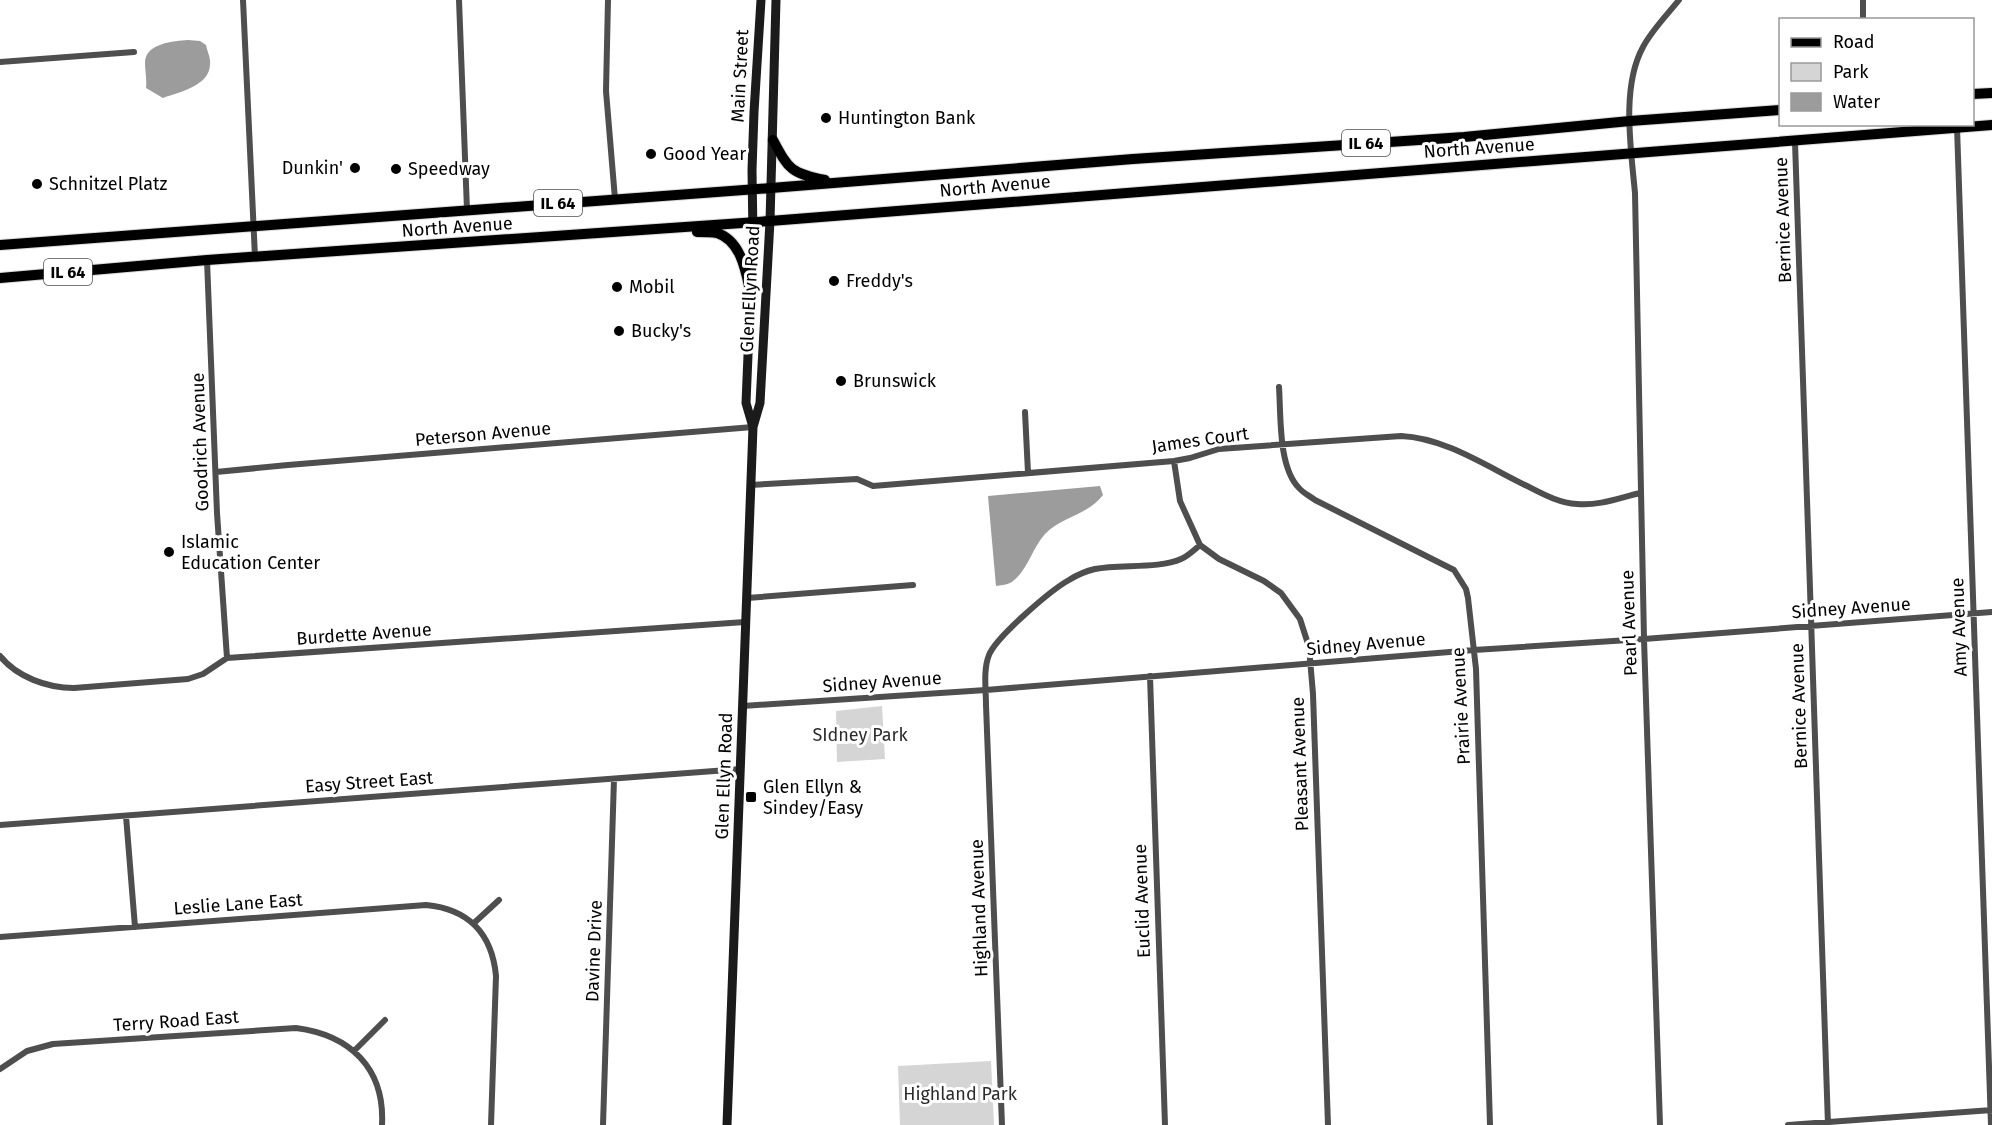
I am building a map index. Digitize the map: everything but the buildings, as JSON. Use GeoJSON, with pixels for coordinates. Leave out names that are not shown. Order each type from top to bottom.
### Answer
{"type":"FeatureCollection","features":[{"type":"Feature","properties":{"kind":"main road"},"geometry":{"type":"LineString","coordinates":[[1974,94],[1992,93]]}},
{"type":"Feature","properties":{"kind":"main road","name":"North Avenue"},"geometry":{"type":"LineString","coordinates":[[0,244],[752,190],[1133,159],[1464,137],[1630,121],[1779,110]]}},
{"type":"Feature","properties":{"kind":"main road","name":"North Avenue"},"geometry":{"type":"LineString","coordinates":[[0,278],[207,260],[770,221],[1992,125]]}},
{"type":"Feature","properties":{"kind":"main road"},"geometry":{"type":"LineString","coordinates":[[773,140],[789,168],[802,175],[825,180],[856,181]]}},
{"type":"Feature","properties":{"kind":"main road"},"geometry":{"type":"LineString","coordinates":[[637,231],[717,234],[732,242],[742,259],[751,295]]}},
{"type":"Feature","properties":{"kind":"street"},"geometry":{"type":"LineString","coordinates":[[243,0],[255,257]]}},
{"type":"Feature","properties":{"kind":"street"},"geometry":{"type":"LineString","coordinates":[[459,0],[467,210]]}},
{"type":"Feature","properties":{"kind":"street"},"geometry":{"type":"LineString","coordinates":[[608,0],[606,91],[615,199]]}},
{"type":"Feature","properties":{"kind":"street","name":"Main Street"},"geometry":{"type":"LineString","coordinates":[[752,190],[761,0]]}},
{"type":"Feature","properties":{"kind":"street","name":"Main Street"},"geometry":{"type":"LineString","coordinates":[[771,188],[776,0]]}},
{"type":"Feature","properties":{"kind":"street","name":"Pearl Avenue"},"geometry":{"type":"LineString","coordinates":[[1660,1125],[1640,493],[1635,193],[1630,121],[1632,74],[1643,47],[1679,0]]}},
{"type":"Feature","properties":{"kind":"street"},"geometry":{"type":"LineString","coordinates":[[1863,0],[1863,18]]}},
{"type":"Feature","properties":{"kind":"street"},"geometry":{"type":"LineString","coordinates":[[0,63],[134,52]]}},
{"type":"Feature","properties":{"kind":"street","name":"Amy Avenue"},"geometry":{"type":"LineString","coordinates":[[1957,127],[1991,1125]]}},
{"type":"Feature","properties":{"kind":"street","name":"Bernice Avenue"},"geometry":{"type":"LineString","coordinates":[[1795,142],[1828,1124]]}},
{"type":"Feature","properties":{"kind":"street","name":"Glen Ellyn Road"},"geometry":{"type":"LineString","coordinates":[[728,1125],[750,485],[753,427],[760,403],[771,188]]}},
{"type":"Feature","properties":{"kind":"street","name":"Glen Ellyn Road"},"geometry":{"type":"LineString","coordinates":[[752,190],[751,295],[746,403],[753,427]]}},
{"type":"Feature","properties":{"kind":"street","name":"Goodrich Avenue"},"geometry":{"type":"LineString","coordinates":[[207,260],[216,472],[228,658]]}},
{"type":"Feature","properties":{"kind":"street","name":"Prairie Avenue"},"geometry":{"type":"LineString","coordinates":[[1279,387],[1286,464],[1298,488],[1319,502],[1454,570],[1466,589],[1474,650],[1478,718],[1490,1125]]}},
{"type":"Feature","properties":{"kind":"street"},"geometry":{"type":"LineString","coordinates":[[1025,412],[1028,473]]}},
{"type":"Feature","properties":{"kind":"street","name":"Peterson Avenue"},"geometry":{"type":"LineString","coordinates":[[216,472],[753,427]]}},
{"type":"Feature","properties":{"kind":"street","name":"James Court"},"geometry":{"type":"LineString","coordinates":[[750,485],[857,479],[873,486],[1174,460],[1190,458],[1219,449],[1401,436],[1417,437],[1448,447],[1545,495],[1567,503],[1596,504],[1640,493]]}},
{"type":"Feature","properties":{"kind":"street"},"geometry":{"type":"LineString","coordinates":[[1174,460],[1180,501],[1200,545]]}},
{"type":"Feature","properties":{"kind":"street","name":"Pleasant Avenue"},"geometry":{"type":"LineString","coordinates":[[1200,545],[1219,559],[1264,581],[1281,593],[1300,619],[1306,635],[1313,694],[1328,1125]]}},
{"type":"Feature","properties":{"kind":"street","name":"Highland Avenue"},"geometry":{"type":"LineString","coordinates":[[1002,1125],[986,690],[989,654],[997,640],[1061,584],[1077,575],[1093,570],[1175,561],[1182,559],[1200,545]]}},
{"type":"Feature","properties":{"kind":"street"},"geometry":{"type":"LineString","coordinates":[[747,598],[913,585]]}},
{"type":"Feature","properties":{"kind":"street","name":"Sidney Avenue"},"geometry":{"type":"LineString","coordinates":[[743,706],[986,690],[1474,650],[1992,612]]}},
{"type":"Feature","properties":{"kind":"street","name":"Burdette Avenue"},"geometry":{"type":"LineString","coordinates":[[1,660],[16,671],[39,682],[56,687],[74,688],[188,679],[203,674],[228,658],[746,622]]}},
{"type":"Feature","properties":{"kind":"street","name":"Euclid Avenue"},"geometry":{"type":"LineString","coordinates":[[1150,676],[1165,1125]]}},
{"type":"Feature","properties":{"kind":"street","name":"Easy Street East"},"geometry":{"type":"LineString","coordinates":[[0,825],[741,769]]}},
{"type":"Feature","properties":{"kind":"street","name":"Davine Drive"},"geometry":{"type":"LineString","coordinates":[[603,1125],[614,779]]}},
{"type":"Feature","properties":{"kind":"street"},"geometry":{"type":"LineString","coordinates":[[126,816],[135,927]]}},
{"type":"Feature","properties":{"kind":"street"},"geometry":{"type":"LineString","coordinates":[[490,1125],[496,976],[492,950],[474,923],[499,900]]}},
{"type":"Feature","properties":{"kind":"street","name":"Leslie Lane East"},"geometry":{"type":"LineString","coordinates":[[0,937],[426,905],[444,907],[474,923]]}},
{"type":"Feature","properties":{"kind":"street"},"geometry":{"type":"LineString","coordinates":[[382,1125],[378,1089],[363,1059],[355,1050],[385,1020]]}},
{"type":"Feature","properties":{"kind":"street","name":"Terry Road East"},"geometry":{"type":"LineString","coordinates":[[0,1069],[27,1051],[53,1044],[296,1028],[326,1034],[355,1050]]}},
{"type":"Feature","properties":{"kind":"street"},"geometry":{"type":"LineString","coordinates":[[1788,1125],[1828,1124],[1991,1110]]}},
{"type":"Feature","properties":{"kind":"green space","name":"SIdney Park"},"geometry":{"type":"Polygon","coordinates":[[[882,706],[885,759],[837,762],[836,711],[882,706]]]}},
{"type":"Feature","properties":{"kind":"green space","name":"Highland Park"},"geometry":{"type":"Polygon","coordinates":[[[991,1061],[994,1125],[900,1125],[898,1066],[991,1061]]]}},
{"type":"Feature","properties":{"kind":"water"},"geometry":{"type":"Polygon","coordinates":[[[188,40],[200,41],[206,45],[210,62],[209,72],[205,78],[192,87],[163,98],[146,88],[145,63],[150,51],[161,44],[188,40]]]}},
{"type":"Feature","properties":{"kind":"water"},"geometry":{"type":"Polygon","coordinates":[[[1100,486],[1103,495],[1097,502],[1051,528],[1040,540],[1016,579],[1008,584],[996,586],[988,496],[1100,486]]]}},
{"type":"Feature","properties":{"kind":"place","name":"Huntington Bank"},"geometry":{"type":"Point","coordinates":[826,118]}},
{"type":"Feature","properties":{"kind":"place","name":"Good Year"},"geometry":{"type":"Point","coordinates":[651,154]}},
{"type":"Feature","properties":{"kind":"place","name":"Dunkin'"},"geometry":{"type":"Point","coordinates":[355,168]}},
{"type":"Feature","properties":{"kind":"place","name":"Speedway"},"geometry":{"type":"Point","coordinates":[396,169]}},
{"type":"Feature","properties":{"kind":"place","name":"Schnitzel Platz"},"geometry":{"type":"Point","coordinates":[37,184]}},
{"type":"Feature","properties":{"kind":"place","name":"Freddy's"},"geometry":{"type":"Point","coordinates":[834,281]}},
{"type":"Feature","properties":{"kind":"place","name":"Mobil"},"geometry":{"type":"Point","coordinates":[617,287]}},
{"type":"Feature","properties":{"kind":"place","name":"Bucky's"},"geometry":{"type":"Point","coordinates":[619,331]}},
{"type":"Feature","properties":{"kind":"place","name":"Brunswick"},"geometry":{"type":"Point","coordinates":[841,381]}},
{"type":"Feature","properties":{"kind":"place","name":"Islamic Education Center"},"geometry":{"type":"Point","coordinates":[169,552]}},
{"type":"Feature","properties":{"kind":"place","name":"Glen Ellyn & Sindey/Easy"},"geometry":{"type":"Point","coordinates":[751,797]}}]}
